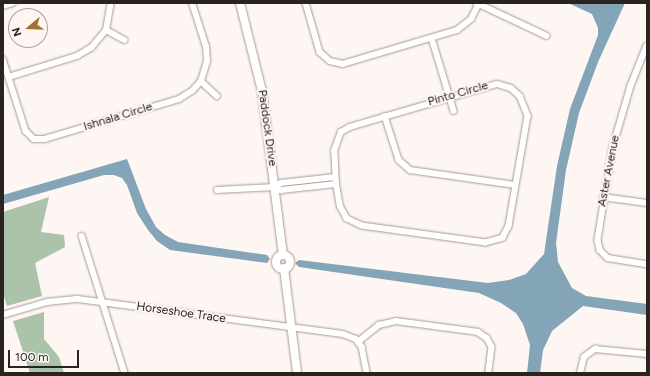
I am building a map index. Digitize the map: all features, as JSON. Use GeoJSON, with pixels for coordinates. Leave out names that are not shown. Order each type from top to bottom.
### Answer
{"type":"FeatureCollection","features":[{"type":"Feature","properties":{"kind":"street"},"geometry":{"type":"LineString","coordinates":[[3,6],[13,3]]}},
{"type":"Feature","properties":{"kind":"street"},"geometry":{"type":"LineString","coordinates":[[9,77],[84,52],[96,42],[106,30],[111,3]]}},
{"type":"Feature","properties":{"kind":"street"},"geometry":{"type":"LineString","coordinates":[[192,3],[207,54],[206,68],[201,81],[217,96]]}},
{"type":"Feature","properties":{"kind":"street","name":"Paddock Drive"},"geometry":{"type":"LineString","coordinates":[[240,3],[260,79],[283,255],[276,262],[284,268],[292,328]]}},
{"type":"Feature","properties":{"kind":"street"},"geometry":{"type":"LineString","coordinates":[[306,3],[320,52],[336,63],[350,63],[464,27],[478,3],[547,36]]}},
{"type":"Feature","properties":{"kind":"street"},"geometry":{"type":"LineString","coordinates":[[106,30],[125,40]]}},
{"type":"Feature","properties":{"kind":"street"},"geometry":{"type":"LineString","coordinates":[[432,38],[454,111]]}},
{"type":"Feature","properties":{"kind":"street","name":"Aster Avenue"},"geometry":{"type":"LineString","coordinates":[[647,46],[619,123],[603,197],[598,240],[600,250],[611,259],[647,264]]}},
{"type":"Feature","properties":{"kind":"street","name":"Ishnala Circle"},"geometry":{"type":"LineString","coordinates":[[3,59],[26,131],[31,137],[41,140],[179,99],[192,91],[201,81]]}},
{"type":"Feature","properties":{"kind":"street","name":"Pinto Circle"},"geometry":{"type":"LineString","coordinates":[[497,84],[511,88],[522,99],[528,116],[508,229],[500,240],[486,243],[358,226],[343,213],[336,184],[334,151],[339,135],[350,127],[450,96],[497,84]]}},
{"type":"Feature","properties":{"kind":"street"},"geometry":{"type":"LineString","coordinates":[[385,116],[399,160],[410,170],[515,185]]}},
{"type":"Feature","properties":{"kind":"street"},"geometry":{"type":"LineString","coordinates":[[275,187],[281,183],[335,177]]}},
{"type":"Feature","properties":{"kind":"street"},"geometry":{"type":"LineString","coordinates":[[217,190],[275,187],[281,190],[336,184]]}},
{"type":"Feature","properties":{"kind":"street"},"geometry":{"type":"LineString","coordinates":[[603,197],[647,203]]}},
{"type":"Feature","properties":{"kind":"street"},"geometry":{"type":"LineString","coordinates":[[82,236],[125,373]]}},
{"type":"Feature","properties":{"kind":"street","name":"Horseshoe Trace"},"geometry":{"type":"LineString","coordinates":[[3,315],[58,300],[103,303],[343,334],[358,342]]}},
{"type":"Feature","properties":{"kind":"street"},"geometry":{"type":"LineString","coordinates":[[367,373],[365,354],[358,342],[373,329],[396,321],[478,332],[487,338],[492,347],[489,373]]}},
{"type":"Feature","properties":{"kind":"street"},"geometry":{"type":"LineString","coordinates":[[292,328],[297,373]]}},
{"type":"Feature","properties":{"kind":"street"},"geometry":{"type":"LineString","coordinates":[[580,373],[584,357],[595,349],[647,354]]}},
{"type":"Feature","properties":{"kind":"green space"},"geometry":{"type":"Polygon","coordinates":[[[49,197],[41,232],[64,235],[65,247],[35,263],[42,296],[7,306],[3,293],[3,212],[49,197]]]}},
{"type":"Feature","properties":{"kind":"green space"},"geometry":{"type":"Polygon","coordinates":[[[44,312],[44,339],[59,357],[64,373],[30,373],[13,321],[44,312]]]}},
{"type":"Feature","properties":{"kind":"water"},"geometry":{"type":"Polygon","coordinates":[[[568,3],[625,3],[598,62],[579,113],[566,170],[556,243],[558,262],[572,288],[586,296],[647,304],[647,315],[583,306],[552,331],[543,350],[540,373],[527,373],[530,345],[523,324],[516,313],[501,303],[479,293],[299,267],[295,263],[299,260],[488,283],[509,280],[526,274],[544,254],[557,166],[570,109],[598,35],[598,28],[592,14],[568,3]]]}},
{"type":"Feature","properties":{"kind":"water"},"geometry":{"type":"Polygon","coordinates":[[[127,159],[146,209],[156,227],[165,235],[178,242],[267,255],[270,259],[267,263],[170,250],[157,241],[148,230],[137,213],[127,185],[122,178],[114,175],[104,175],[3,204],[3,195],[127,159]]]}}]}
